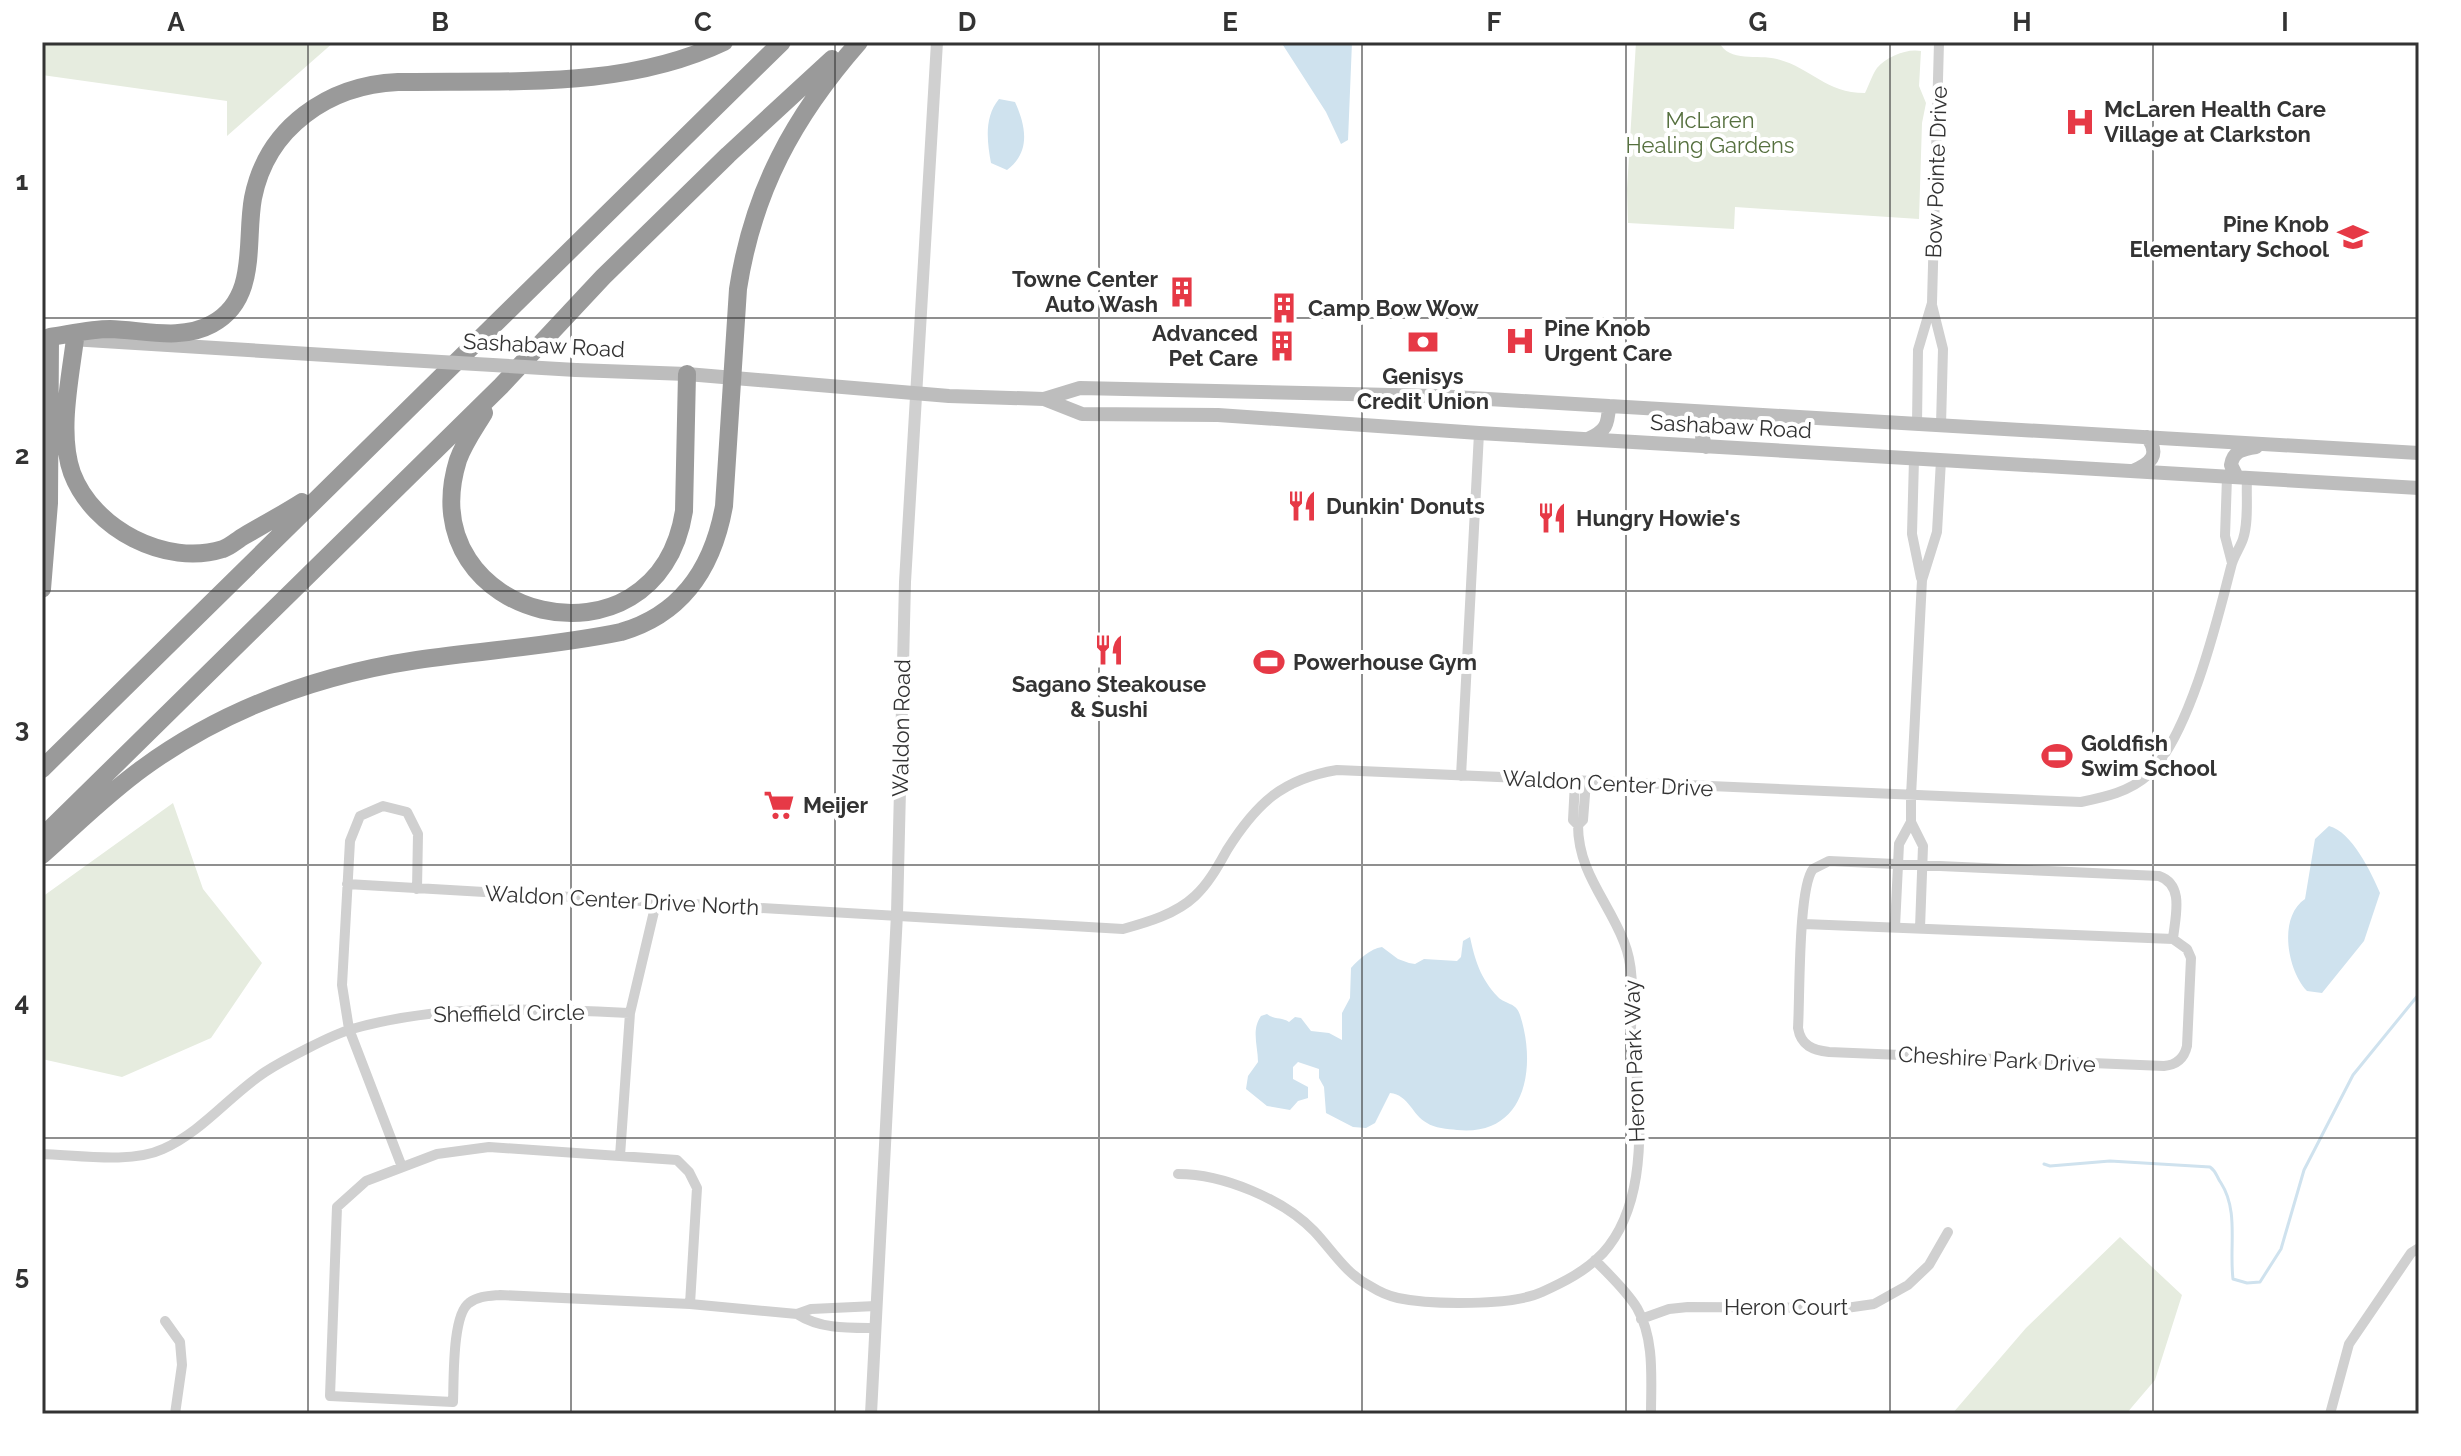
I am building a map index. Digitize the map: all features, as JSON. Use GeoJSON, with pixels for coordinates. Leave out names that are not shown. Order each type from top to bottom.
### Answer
{"type":"FeatureCollection","features":[{"type":"Feature","properties":{"kind":"highway"},"geometry":{"type":"LineString","coordinates":[[42,589],[49,503],[46,337],[107,329],[190,332],[211,325],[225,315],[238,299],[245,281],[254,196],[266,161],[281,137],[301,117],[339,94],[389,82],[615,74],[666,65],[724,42]]}},
{"type":"Feature","properties":{"kind":"highway"},"geometry":{"type":"LineString","coordinates":[[42,769],[782,42]]}},
{"type":"Feature","properties":{"kind":"highway"},"geometry":{"type":"LineString","coordinates":[[42,837],[501,386],[603,277],[850,42]]}},
{"type":"Feature","properties":{"kind":"highway"},"geometry":{"type":"LineString","coordinates":[[42,855],[150,763],[204,729],[254,704],[312,683],[376,668],[621,632],[637,627],[668,609],[705,568],[720,529],[742,262],[763,193],[786,140],[810,101],[859,42]]}},
{"type":"Feature","properties":{"kind":"highway"},"geometry":{"type":"LineString","coordinates":[[75,339],[65,427],[72,473],[105,519],[131,539],[157,549],[188,554],[224,549],[287,512],[349,467]]}},
{"type":"Feature","properties":{"kind":"highway"},"geometry":{"type":"LineString","coordinates":[[501,386],[458,460],[452,496],[457,531],[474,567],[502,593],[518,603],[544,611],[586,613],[636,593],[664,565],[674,549],[681,532],[684,511],[687,374]]}},
{"type":"Feature","properties":{"kind":"main road","name":"Sashabaw Road"},"geometry":{"type":"LineString","coordinates":[[46,337],[576,370],[687,374],[916,393],[1044,399],[1082,414],[1218,415],[1588,440],[2419,488]]}},
{"type":"Feature","properties":{"kind":"main road","name":"Sashabaw Road"},"geometry":{"type":"LineString","coordinates":[[1044,399],[1080,388],[1325,393],[1609,406],[2417,454]]}},
{"type":"Feature","properties":{"kind":"main road"},"geometry":{"type":"LineString","coordinates":[[1136,389],[1137,414]]}},
{"type":"Feature","properties":{"kind":"main road"},"geometry":{"type":"LineString","coordinates":[[1319,422],[1314,416],[1313,407],[1325,393]]}},
{"type":"Feature","properties":{"kind":"main road"},"geometry":{"type":"LineString","coordinates":[[1588,440],[1607,428],[1609,406]]}},
{"type":"Feature","properties":{"kind":"main road"},"geometry":{"type":"LineString","coordinates":[[1706,447],[1702,436],[1705,425],[1729,413]]}},
{"type":"Feature","properties":{"kind":"main road"},"geometry":{"type":"LineString","coordinates":[[2133,471],[2153,458],[2154,449],[2147,437]]}},
{"type":"Feature","properties":{"kind":"main road"},"geometry":{"type":"LineString","coordinates":[[2237,477],[2231,465],[2236,453],[2268,444]]}},
{"type":"Feature","properties":{"kind":"main road"},"geometry":{"type":"LineString","coordinates":[[2394,486],[2419,477]]}},
{"type":"Feature","properties":{"kind":"street","name":"Waldon Road"},"geometry":{"type":"LineString","coordinates":[[871,1414],[897,914],[905,582],[937,42]]}},
{"type":"Feature","properties":{"kind":"street","name":"Bow Pointe Drive"},"geometry":{"type":"LineString","coordinates":[[1917,424],[1918,350],[1932,303],[1939,42]]}},
{"type":"Feature","properties":{"kind":"street","name":"Bow Pointe Drive"},"geometry":{"type":"LineString","coordinates":[[1932,303],[1943,349],[1941,425]]}},
{"type":"Feature","properties":{"kind":"street"},"geometry":{"type":"LineString","coordinates":[[1461,776],[1479,433]]}},
{"type":"Feature","properties":{"kind":"street"},"geometry":{"type":"LineString","coordinates":[[1914,459],[1912,534],[1922,580]]}},
{"type":"Feature","properties":{"kind":"street"},"geometry":{"type":"LineString","coordinates":[[1895,927],[1900,841],[1911,822],[1922,580],[1937,532],[1941,460]]}},
{"type":"Feature","properties":{"kind":"street","name":"Waldon Center Drive"},"geometry":{"type":"LineString","coordinates":[[897,914],[1083,928],[1123,929],[1148,922],[1195,896],[1210,879],[1259,805],[1289,784],[1337,770],[2081,802],[2109,796],[2132,787],[2148,774],[2168,751],[2181,724],[2210,644],[2232,563],[2244,537],[2237,477]]}},
{"type":"Feature","properties":{"kind":"street","name":"Waldon Center Drive"},"geometry":{"type":"LineString","coordinates":[[2232,563],[2225,536],[2237,477]]}},
{"type":"Feature","properties":{"kind":"street","name":"Heron Park Way"},"geometry":{"type":"LineString","coordinates":[[1178,1174],[1193,1174],[1262,1194],[1290,1209],[1349,1271],[1368,1285],[1397,1297],[1423,1301],[1495,1302],[1532,1297],[1565,1282],[1603,1253],[1617,1231],[1634,1191],[1639,1087],[1631,1047],[1633,986],[1630,962],[1625,942],[1592,883],[1578,841],[1578,825],[1583,820],[1580,782]]}},
{"type":"Feature","properties":{"kind":"street"},"geometry":{"type":"LineString","coordinates":[[402,1167],[349,1029],[342,985],[350,841],[360,816],[383,806],[407,812],[418,834],[417,889]]}},
{"type":"Feature","properties":{"kind":"street"},"geometry":{"type":"LineString","coordinates":[[1911,822],[1922,840],[1920,928]]}},
{"type":"Feature","properties":{"kind":"street","name":"Cheshire Park Drive"},"geometry":{"type":"LineString","coordinates":[[1829,861],[1898,864],[2159,876],[2170,881],[2175,890],[2173,939],[2187,949],[2191,963],[2184,1056],[2173,1065],[2148,1066],[1815,1050],[1803,1041],[1798,1028],[1807,878],[1817,865],[1829,861]]}},
{"type":"Feature","properties":{"kind":"street","name":"Waldon Center Drive North"},"geometry":{"type":"LineString","coordinates":[[347,884],[897,914]]}},
{"type":"Feature","properties":{"kind":"street"},"geometry":{"type":"LineString","coordinates":[[620,1156],[630,1013],[656,903]]}},
{"type":"Feature","properties":{"kind":"street"},"geometry":{"type":"LineString","coordinates":[[1804,924],[2173,939]]}},
{"type":"Feature","properties":{"kind":"street","name":"Sheffield Circle"},"geometry":{"type":"LineString","coordinates":[[42,1154],[127,1157],[162,1150],[199,1125],[265,1072],[349,1029],[447,1010],[536,1009],[630,1013]]}},
{"type":"Feature","properties":{"kind":"street"},"geometry":{"type":"LineString","coordinates":[[690,1304],[697,1188],[689,1172],[677,1160],[489,1147],[437,1154],[366,1181],[337,1207],[330,1396],[453,1402],[459,1319],[466,1304],[480,1297],[500,1295],[690,1304],[797,1314],[811,1309],[876,1306]]}},
{"type":"Feature","properties":{"kind":"street","name":"Heron Court"},"geometry":{"type":"LineString","coordinates":[[1641,1319],[1669,1309],[1688,1307],[1846,1308],[1874,1304],[1908,1285],[1929,1265],[1948,1232]]}},
{"type":"Feature","properties":{"kind":"street"},"geometry":{"type":"LineString","coordinates":[[2330,1414],[2349,1344],[2411,1253],[2419,1248]]}},
{"type":"Feature","properties":{"kind":"street"},"geometry":{"type":"LineString","coordinates":[[1595,1260],[1638,1309],[1647,1336],[1652,1369],[1651,1414]]}},
{"type":"Feature","properties":{"kind":"street"},"geometry":{"type":"LineString","coordinates":[[797,1314],[809,1322],[830,1326],[875,1328]]}},
{"type":"Feature","properties":{"kind":"street"},"geometry":{"type":"LineString","coordinates":[[165,1321],[180,1342],[182,1365],[175,1414]]}},
{"type":"Feature","properties":{"kind":"green space"},"geometry":{"type":"Polygon","coordinates":[[[42,42],[334,42],[227,136],[227,101],[42,75],[42,42]]]}},
{"type":"Feature","properties":{"kind":"green space","name":"McLaren Healing Gardens"},"geometry":{"type":"Polygon","coordinates":[[[1636,42],[1719,42],[1730,53],[1777,59],[1839,89],[1865,93],[1875,71],[1886,60],[1903,52],[1921,51],[1919,86],[1926,103],[1922,123],[1919,219],[1735,207],[1734,229],[1628,223],[1627,189],[1636,42]]]}},
{"type":"Feature","properties":{"kind":"green space"},"geometry":{"type":"Polygon","coordinates":[[[173,803],[203,889],[262,963],[211,1038],[122,1077],[42,1059],[42,897],[173,803]]]}},
{"type":"Feature","properties":{"kind":"green space"},"geometry":{"type":"Polygon","coordinates":[[[2120,1237],[2182,1295],[2155,1380],[2126,1414],[1952,1414],[2026,1328],[2120,1237]]]}},
{"type":"Feature","properties":{"kind":"water"},"geometry":{"type":"Polygon","coordinates":[[[1281,42],[1352,42],[1348,140],[1341,144],[1326,112],[1281,42]]]}},
{"type":"Feature","properties":{"kind":"water"},"geometry":{"type":"Polygon","coordinates":[[[999,99],[1015,102],[1024,129],[1020,155],[1007,170],[991,163],[988,146],[989,121],[999,99]]]}},
{"type":"Feature","properties":{"kind":"water"},"geometry":{"type":"Polygon","coordinates":[[[2329,826],[2353,844],[2380,893],[2364,941],[2322,993],[2307,991],[2300,982],[2290,957],[2288,930],[2297,907],[2305,899],[2315,839],[2329,826]]]}},
{"type":"Feature","properties":{"kind":"water"},"geometry":{"type":"Polygon","coordinates":[[[1470,937],[1483,976],[1498,997],[1518,1011],[1525,1035],[1526,1076],[1521,1095],[1512,1110],[1498,1122],[1480,1129],[1437,1127],[1422,1119],[1402,1097],[1390,1093],[1375,1123],[1366,1128],[1353,1127],[1326,1113],[1319,1069],[1298,1062],[1293,1067],[1293,1079],[1308,1087],[1308,1098],[1298,1101],[1290,1110],[1267,1106],[1246,1089],[1248,1076],[1258,1062],[1256,1032],[1261,1016],[1267,1014],[1289,1022],[1295,1017],[1301,1018],[1311,1031],[1329,1033],[1342,1040],[1342,1013],[1350,998],[1351,968],[1361,958],[1382,947],[1409,963],[1415,964],[1424,959],[1457,961],[1461,957],[1463,941],[1470,937]]]}},
{"type":"Feature","properties":{"kind":"waterway"},"geometry":{"type":"LineString","coordinates":[[2044,1164],[2110,1161],[2210,1167],[2227,1194],[2230,1205],[2233,1279],[2247,1283],[2260,1282],[2281,1249],[2304,1170],[2353,1075],[2419,994]]}},
{"type":"Feature","properties":{"kind":"place","name":"McLaren Health Care Village at Clarkston"},"geometry":{"type":"Point","coordinates":[2080,122]}},
{"type":"Feature","properties":{"kind":"place","name":"Pine Knob Elementary School"},"geometry":{"type":"Point","coordinates":[2353,237]}},
{"type":"Feature","properties":{"kind":"place","name":"Towne Center Auto Wash"},"geometry":{"type":"Point","coordinates":[1182,292]}},
{"type":"Feature","properties":{"kind":"place","name":"Camp Bow Wow"},"geometry":{"type":"Point","coordinates":[1284,308]}},
{"type":"Feature","properties":{"kind":"place","name":"Pine Knob Urgent Care"},"geometry":{"type":"Point","coordinates":[1520,341]}},
{"type":"Feature","properties":{"kind":"place","name":"Genisys Credit Union"},"geometry":{"type":"Point","coordinates":[1423,342]}},
{"type":"Feature","properties":{"kind":"place","name":"Advanced Pet Care"},"geometry":{"type":"Point","coordinates":[1282,346]}},
{"type":"Feature","properties":{"kind":"place","name":"Dunkin' Donuts"},"geometry":{"type":"Point","coordinates":[1302,506]}},
{"type":"Feature","properties":{"kind":"place","name":"Hungry Howie's"},"geometry":{"type":"Point","coordinates":[1552,518]}},
{"type":"Feature","properties":{"kind":"place","name":"Sagano Steakouse & Sushi"},"geometry":{"type":"Point","coordinates":[1109,650]}},
{"type":"Feature","properties":{"kind":"place","name":"Powerhouse Gym"},"geometry":{"type":"Point","coordinates":[1269,662]}},
{"type":"Feature","properties":{"kind":"place","name":"Goldfish Swim School"},"geometry":{"type":"Point","coordinates":[2057,756]}},
{"type":"Feature","properties":{"kind":"place","name":"Meijer"},"geometry":{"type":"Point","coordinates":[779,805]}}]}
